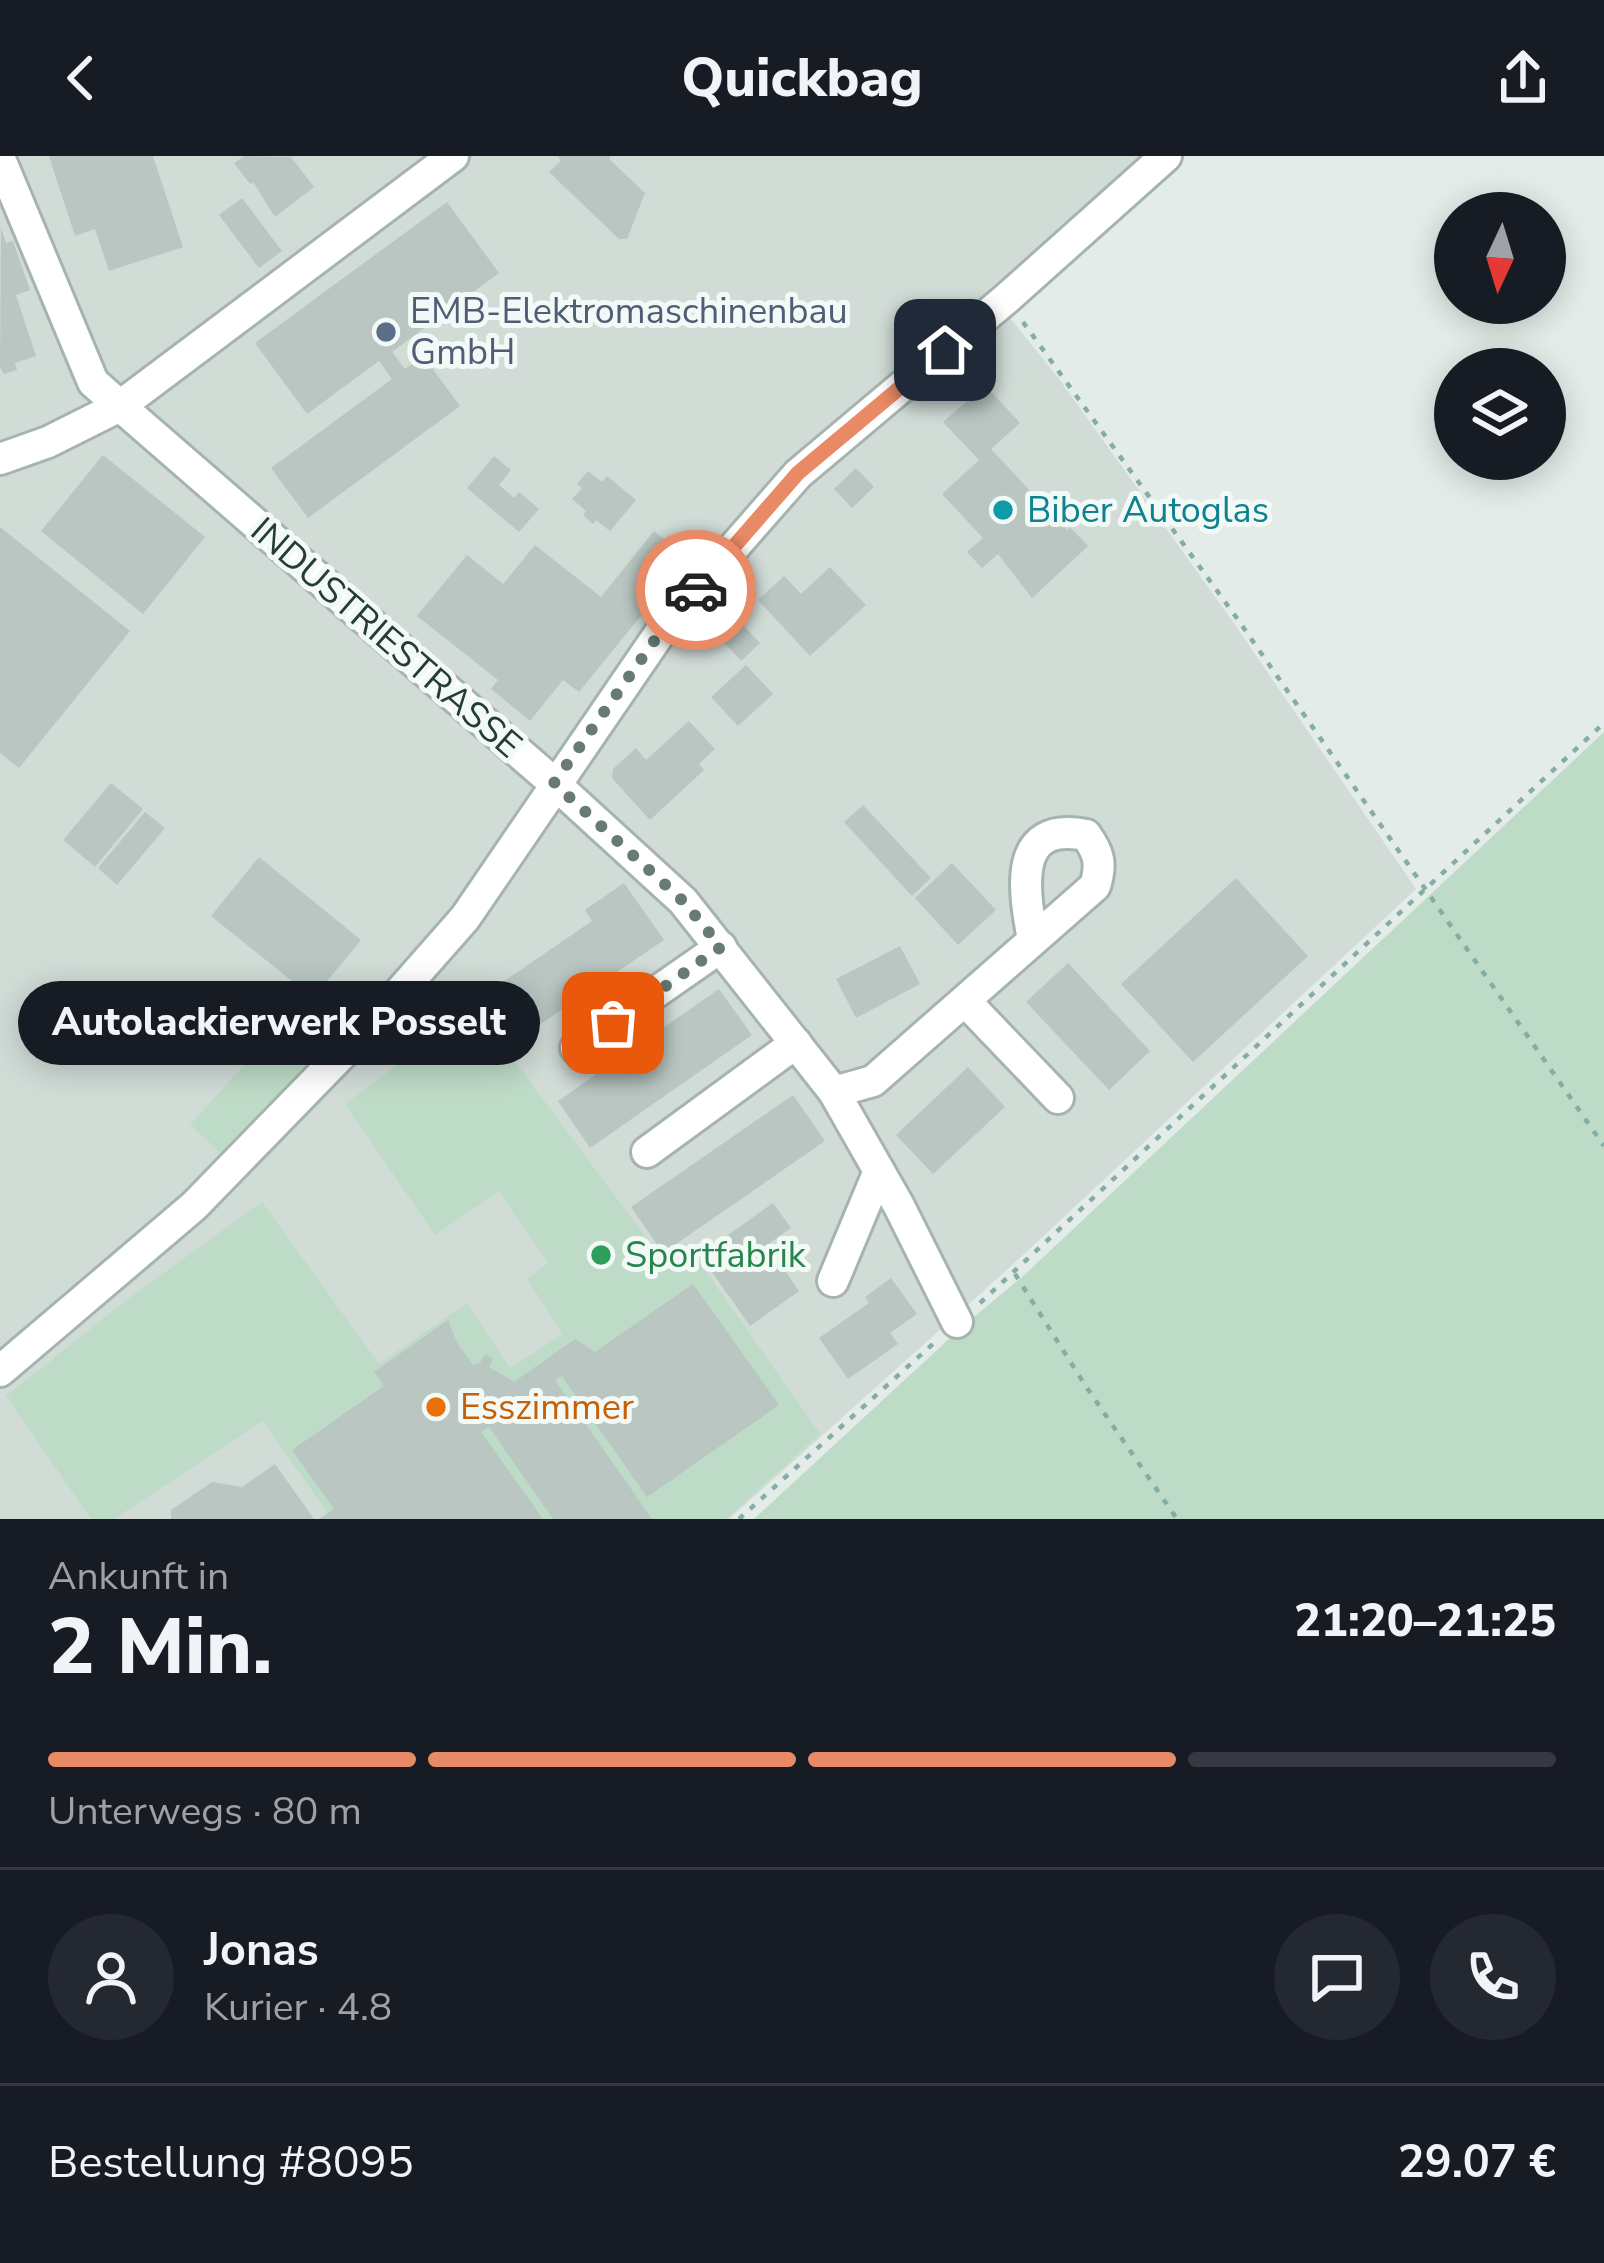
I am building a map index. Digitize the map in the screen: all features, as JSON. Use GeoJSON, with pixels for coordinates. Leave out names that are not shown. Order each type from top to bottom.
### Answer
{"type":"FeatureCollection","features":[{"type":"Feature","properties":{"kind":"street"},"geometry":{"type":"LineString","coordinates":[[0,459],[49,442],[120,406],[453,156]]}},
{"type":"Feature","properties":{"kind":"street"},"geometry":{"type":"LineString","coordinates":[[0,1371],[194,1207],[364,1032],[465,918],[664,627],[798,473],[1006,299],[1166,156]]}},
{"type":"Feature","properties":{"kind":"street","name":"INDUSTRIESTRASSE"},"geometry":{"type":"LineString","coordinates":[[0,160],[93,382],[683,901],[834,1092],[957,1322]]}},
{"type":"Feature","properties":{"kind":"street"},"geometry":{"type":"LineString","coordinates":[[834,1092],[873,1081],[1034,940]]}},
{"type":"Feature","properties":{"kind":"street"},"geometry":{"type":"LineString","coordinates":[[576,1048],[721,947]]}},
{"type":"Feature","properties":{"kind":"street"},"geometry":{"type":"LineString","coordinates":[[966,1002],[1058,1098]]}},
{"type":"Feature","properties":{"kind":"street"},"geometry":{"type":"LineString","coordinates":[[647,1153],[796,1043]]}},
{"type":"Feature","properties":{"kind":"street"},"geometry":{"type":"LineString","coordinates":[[833,1281],[879,1171]]}},
{"type":"Feature","properties":{"kind":"path"},"geometry":{"type":"LineString","coordinates":[[1006,299],[1236,617],[1604,1146]]}},
{"type":"Feature","properties":{"kind":"path"},"geometry":{"type":"LineString","coordinates":[[739,1519],[1015,1274],[1604,722]]}},
{"type":"Feature","properties":{"kind":"path"},"geometry":{"type":"LineString","coordinates":[[1015,1274],[1177,1519]]}},
{"type":"Feature","properties":{"kind":"shaded area"},"geometry":{"type":"Polygon","coordinates":[[[0,156],[1154,156],[991,294],[1059,379],[1231,619],[1416,889],[1009,1268],[729,1519],[0,1519],[0,156]]]}},
{"type":"Feature","properties":{"kind":"green space"},"geometry":{"type":"Polygon","coordinates":[[[1604,732],[1604,1519],[754,1519],[1022,1277],[1604,732]]]}},
{"type":"Feature","properties":{"kind":"green space","name":"Sportfabrik"},"geometry":{"type":"Polygon","coordinates":[[[474,1007],[665,1263],[689,1247],[820,1434],[726,1519],[332,1519],[263,1421],[114,1519],[91,1519],[6,1396],[262,1202],[379,1364],[467,1303],[510,1368],[563,1334],[527,1279],[548,1263],[499,1191],[435,1235],[345,1104],[474,1007]]]}},
{"type":"Feature","properties":{"kind":"green space"},"geometry":{"type":"Polygon","coordinates":[[[286,1018],[324,1045],[223,1155],[190,1125],[286,1018]]]}},
{"type":"Feature","properties":{"kind":"building"},"geometry":{"type":"Polygon","coordinates":[[[49,156],[153,156],[183,247],[109,271],[95,229],[75,236],[49,156]]]}},
{"type":"Feature","properties":{"kind":"building"},"geometry":{"type":"Polygon","coordinates":[[[244,156],[291,157],[314,187],[275,217],[253,182],[234,163],[244,156]]]}},
{"type":"Feature","properties":{"kind":"building"},"geometry":{"type":"Polygon","coordinates":[[[558,156],[611,156],[645,193],[627,239],[619,239],[549,172],[561,161],[558,156]]]}},
{"type":"Feature","properties":{"kind":"building"},"geometry":{"type":"Polygon","coordinates":[[[242,198],[282,251],[259,268],[219,215],[242,198]]]}},
{"type":"Feature","properties":{"kind":"building"},"geometry":{"type":"Polygon","coordinates":[[[447,202],[499,273],[392,352],[405,369],[423,356],[460,406],[308,518],[271,468],[392,379],[379,361],[307,414],[255,343],[447,202]]]}},
{"type":"Feature","properties":{"kind":"building"},"geometry":{"type":"Polygon","coordinates":[[[1,228],[6,243],[13,241],[30,290],[16,295],[36,356],[15,363],[17,370],[4,374],[0,367],[1,228]]]}},
{"type":"Feature","properties":{"kind":"building","name":"Biber Autoglas"},"geometry":{"type":"Polygon","coordinates":[[[985,385],[1020,423],[991,449],[1088,546],[1032,598],[998,554],[982,568],[967,552],[983,538],[942,494],[979,460],[943,422],[985,385]]]}},
{"type":"Feature","properties":{"kind":"building"},"geometry":{"type":"Polygon","coordinates":[[[103,455],[205,537],[143,614],[41,531],[103,455]]]}},
{"type":"Feature","properties":{"kind":"building"},"geometry":{"type":"Polygon","coordinates":[[[494,456],[511,470],[499,485],[514,498],[519,492],[539,509],[519,532],[467,488],[494,456]]]}},
{"type":"Feature","properties":{"kind":"building"},"geometry":{"type":"Polygon","coordinates":[[[856,468],[874,487],[852,508],[834,489],[856,468]]]}},
{"type":"Feature","properties":{"kind":"building"},"geometry":{"type":"Polygon","coordinates":[[[588,471],[602,482],[607,476],[636,500],[610,531],[596,520],[593,524],[572,499],[588,471]]]}},
{"type":"Feature","properties":{"kind":"building"},"geometry":{"type":"Polygon","coordinates":[[[0,527],[130,631],[19,768],[0,753],[0,527]]]}},
{"type":"Feature","properties":{"kind":"building"},"geometry":{"type":"Polygon","coordinates":[[[654,531],[688,558],[579,692],[563,680],[530,721],[491,689],[498,680],[417,616],[467,555],[503,584],[535,545],[601,597],[654,531]]]}},
{"type":"Feature","properties":{"kind":"building"},"geometry":{"type":"Polygon","coordinates":[[[830,567],[866,605],[810,656],[758,600],[784,576],[801,594],[830,567]]]}},
{"type":"Feature","properties":{"kind":"building"},"geometry":{"type":"Polygon","coordinates":[[[739,621],[760,643],[741,661],[721,639],[739,621]]]}},
{"type":"Feature","properties":{"kind":"building"},"geometry":{"type":"Polygon","coordinates":[[[746,665],[773,694],[738,726],[711,697],[746,665]]]}},
{"type":"Feature","properties":{"kind":"building"},"geometry":{"type":"Polygon","coordinates":[[[689,721],[715,749],[699,764],[704,770],[650,820],[612,778],[613,769],[636,748],[646,760],[689,721]]]}},
{"type":"Feature","properties":{"kind":"building"},"geometry":{"type":"Polygon","coordinates":[[[111,783],[143,809],[95,867],[63,840],[111,783]]]}},
{"type":"Feature","properties":{"kind":"building"},"geometry":{"type":"Polygon","coordinates":[[[863,805],[931,878],[912,896],[844,822],[863,805]]]}},
{"type":"Feature","properties":{"kind":"building"},"geometry":{"type":"Polygon","coordinates":[[[145,812],[165,828],[117,885],[98,868],[145,812]]]}},
{"type":"Feature","properties":{"kind":"building"},"geometry":{"type":"Polygon","coordinates":[[[259,857],[361,940],[313,998],[211,916],[259,857]]]}},
{"type":"Feature","properties":{"kind":"building"},"geometry":{"type":"Polygon","coordinates":[[[952,863],[996,910],[958,945],[915,898],[952,863]]]}},
{"type":"Feature","properties":{"kind":"building"},"geometry":{"type":"Polygon","coordinates":[[[1236,878],[1308,956],[1193,1062],[1121,984],[1236,878]]]}},
{"type":"Feature","properties":{"kind":"building"},"geometry":{"type":"Polygon","coordinates":[[[624,883],[664,940],[507,1047],[475,1001],[592,921],[585,910],[624,883]]]}},
{"type":"Feature","properties":{"kind":"building"},"geometry":{"type":"Polygon","coordinates":[[[900,946],[920,984],[856,1018],[836,979],[900,946]]]}},
{"type":"Feature","properties":{"kind":"building"},"geometry":{"type":"Polygon","coordinates":[[[1068,963],[1150,1051],[1109,1090],[1026,1002],[1068,963]]]}},
{"type":"Feature","properties":{"kind":"building"},"geometry":{"type":"Polygon","coordinates":[[[719,989],[752,1035],[590,1148],[558,1101],[719,989]]]}},
{"type":"Feature","properties":{"kind":"building"},"geometry":{"type":"Polygon","coordinates":[[[968,1067],[1005,1107],[933,1174],[896,1135],[968,1067]]]}},
{"type":"Feature","properties":{"kind":"building"},"geometry":{"type":"Polygon","coordinates":[[[793,1095],[825,1141],[663,1253],[631,1207],[793,1095]]]}},
{"type":"Feature","properties":{"kind":"building"},"geometry":{"type":"Polygon","coordinates":[[[773,1203],[791,1228],[767,1245],[799,1291],[750,1326],[700,1255],[773,1203]]]}},
{"type":"Feature","properties":{"kind":"building"},"geometry":{"type":"Polygon","coordinates":[[[891,1278],[917,1314],[890,1333],[898,1344],[848,1379],[819,1338],[869,1303],[865,1297],[891,1278]]]}},
{"type":"Feature","properties":{"kind":"building"},"geometry":{"type":"Polygon","coordinates":[[[693,1284],[779,1405],[647,1497],[562,1376],[555,1380],[652,1519],[553,1519],[489,1427],[481,1432],[543,1519],[319,1519],[334,1509],[292,1450],[384,1386],[374,1372],[448,1320],[473,1365],[485,1354],[493,1359],[489,1367],[514,1382],[575,1339],[595,1352],[693,1284]]]}},
{"type":"Feature","properties":{"kind":"building"},"geometry":{"type":"Polygon","coordinates":[[[275,1464],[314,1519],[171,1519],[171,1510],[212,1482],[242,1487],[275,1464]]]}},
{"type":"Feature","properties":{"kind":"way so far"},"geometry":{"type":"LineString","coordinates":[[613,1023],[721,947],[683,901],[554,783],[664,627],[696,590]]}},
{"type":"Feature","properties":{"kind":"place","name":"EMB-Elektromaschinenbau GmbH"},"geometry":{"type":"Point","coordinates":[386,332]}},
{"type":"Feature","properties":{"kind":"place","name":"Biber Autoglas"},"geometry":{"type":"Point","coordinates":[1003,510]}},
{"type":"Feature","properties":{"kind":"place","name":"Autolackierwerk Posselt"},"geometry":{"type":"Point","coordinates":[613,1023]}},
{"type":"Feature","properties":{"kind":"place","name":"Sportfabrik"},"geometry":{"type":"Point","coordinates":[601,1255]}},
{"type":"Feature","properties":{"kind":"place","name":"Esszimmer"},"geometry":{"type":"Point","coordinates":[436,1407]}},
{"type":"Feature","properties":{"kind":"route"},"geometry":{"type":"LineString","coordinates":[[696,590],[798,473],[945,350]]}}]}
